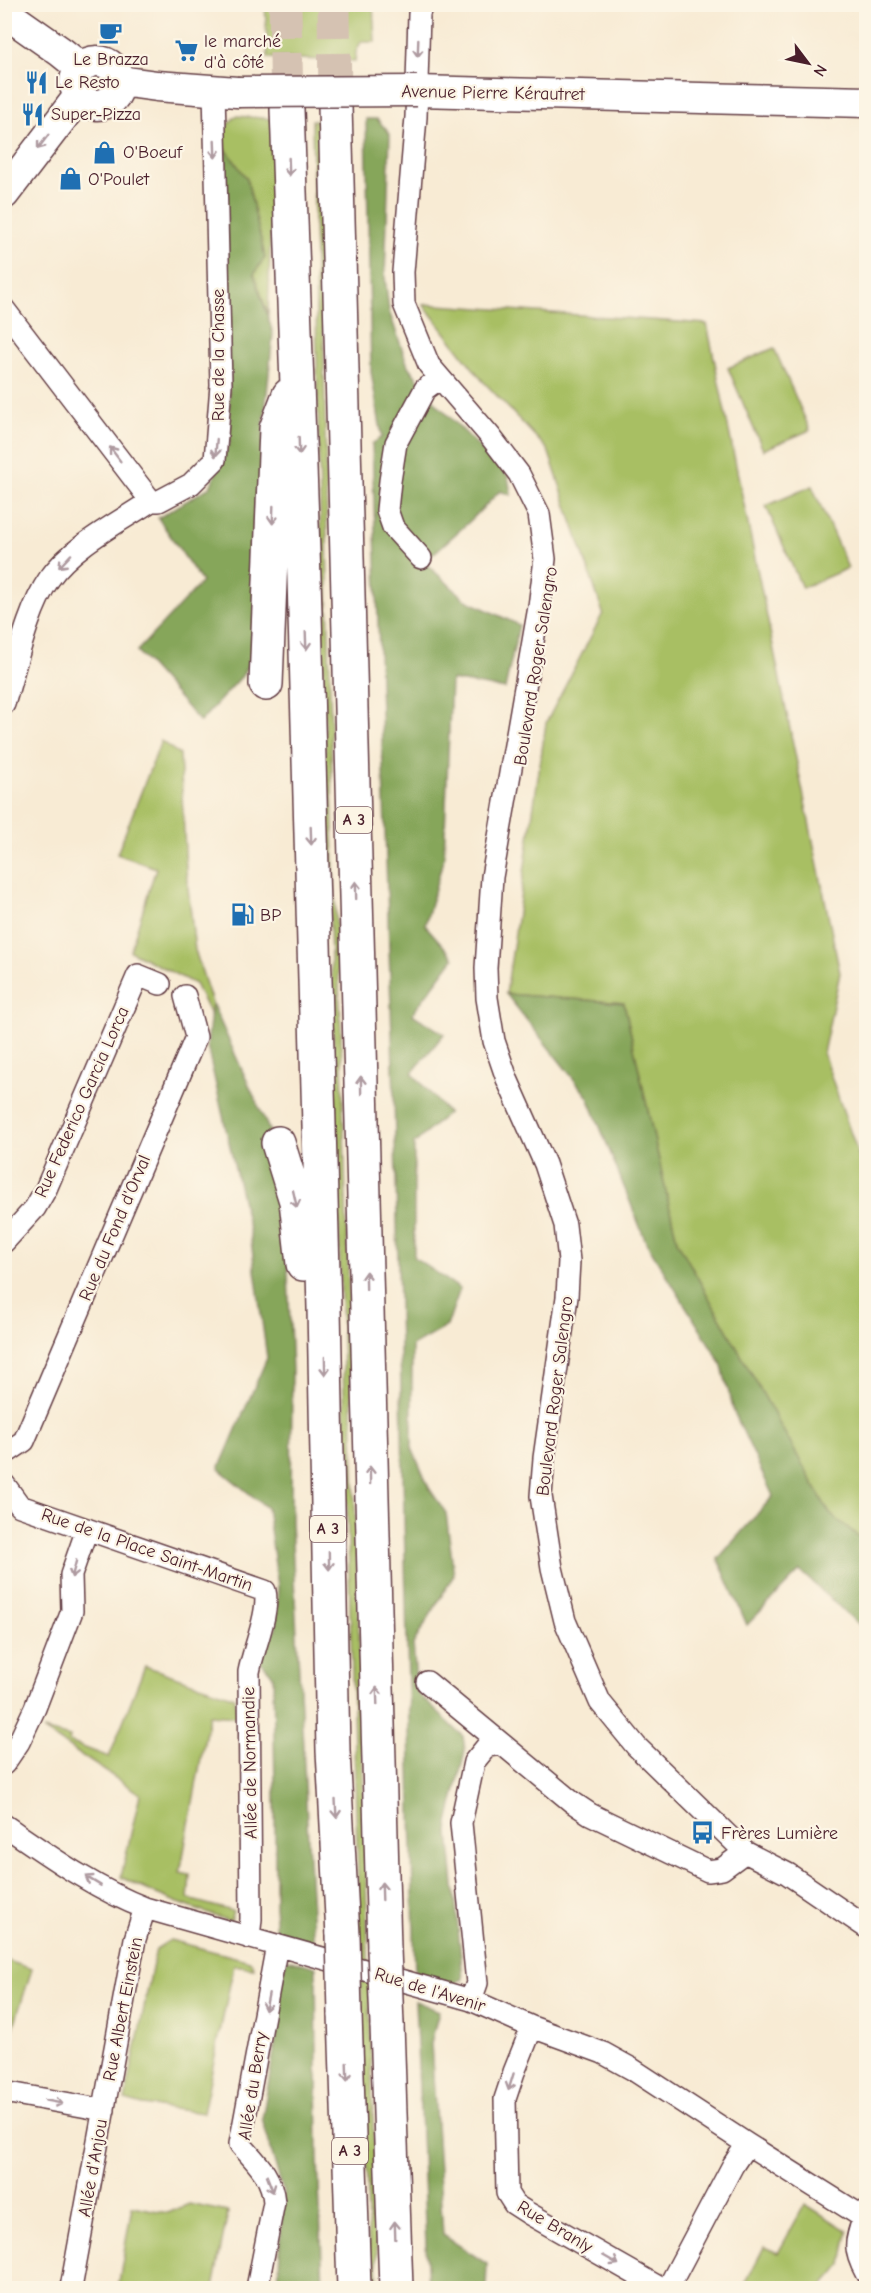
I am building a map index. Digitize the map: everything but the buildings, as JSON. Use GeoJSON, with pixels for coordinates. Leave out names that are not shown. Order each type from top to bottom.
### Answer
{"type":"FeatureCollection","features":[{"type":"Feature","properties":{"kind":"highway","name":"A 3"},"geometry":{"type":"LineString","coordinates":[[335,106],[384,1949],[396,2289]]}},
{"type":"Feature","properties":{"kind":"highway","name":"A 3"},"geometry":{"type":"LineString","coordinates":[[287,109],[324,1308],[333,1751],[343,1935],[354,2289]]}},
{"type":"Feature","properties":{"kind":"highway"},"geometry":{"type":"LineString","coordinates":[[266,684],[276,429],[297,376]]}},
{"type":"Feature","properties":{"kind":"highway"},"geometry":{"type":"LineString","coordinates":[[278,1143],[296,1201],[303,1269],[324,1308]]}},
{"type":"Feature","properties":{"kind":"main road"},"geometry":{"type":"LineString","coordinates":[[4,12],[62,52],[80,82],[4,194]]}},
{"type":"Feature","properties":{"kind":"main road","name":"Avenue Pierre Kérautret"},"geometry":{"type":"LineString","coordinates":[[80,82],[90,62],[100,61],[109,64],[117,72],[120,81],[157,87],[226,91],[417,91],[867,102]]}},
{"type":"Feature","properties":{"kind":"street","name":"Boulevard Roger Salengro"},"geometry":{"type":"LineString","coordinates":[[422,4],[419,14],[417,91],[403,272],[404,304],[429,365],[460,402],[495,423],[529,468],[548,513],[553,559],[549,602],[501,882],[492,886],[486,968],[494,1041],[507,1079],[558,1197],[568,1249],[567,1297],[544,1458],[541,1496],[552,1568],[565,1621],[600,1702],[636,1746],[745,1852],[798,1880],[867,1927]]}},
{"type":"Feature","properties":{"kind":"street","name":"Rue de la Chasse"},"geometry":{"type":"LineString","coordinates":[[4,704],[35,605],[50,578],[74,553],[151,501],[159,501],[191,484],[214,460],[221,385],[226,91]]}},
{"type":"Feature","properties":{"kind":"street"},"geometry":{"type":"LineString","coordinates":[[4,309],[151,501]]}},
{"type":"Feature","properties":{"kind":"street"},"geometry":{"type":"LineString","coordinates":[[421,558],[393,526],[387,510],[390,481],[396,443],[425,389],[440,378]]}},
{"type":"Feature","properties":{"kind":"street","name":"Rue Federico Garcia Lorca"},"geometry":{"type":"LineString","coordinates":[[4,1242],[35,1208],[46,1189],[138,975],[160,984]]}},
{"type":"Feature","properties":{"kind":"street","name":"Rue du Fond d'Orval"},"geometry":{"type":"LineString","coordinates":[[7,1449],[24,1441],[196,1037],[185,996]]}},
{"type":"Feature","properties":{"kind":"street"},"geometry":{"type":"LineString","coordinates":[[4,1484],[9,1480],[13,1470],[12,1459],[7,1449]]}},
{"type":"Feature","properties":{"kind":"street","name":"Rue de la Place Saint-Martin"},"geometry":{"type":"LineString","coordinates":[[4,1484],[20,1506],[265,1592]]}},
{"type":"Feature","properties":{"kind":"street"},"geometry":{"type":"LineString","coordinates":[[4,1764],[19,1742],[35,1708],[72,1611],[71,1575],[87,1529]]}},
{"type":"Feature","properties":{"kind":"street","name":"Allée de Normandie"},"geometry":{"type":"LineString","coordinates":[[249,1938],[251,1919],[249,1672],[252,1653],[267,1602],[265,1592]]}},
{"type":"Feature","properties":{"kind":"street"},"geometry":{"type":"LineString","coordinates":[[427,1682],[572,1802],[590,1814],[708,1871],[722,1869],[745,1852]]}},
{"type":"Feature","properties":{"kind":"street"},"geometry":{"type":"LineString","coordinates":[[471,2000],[477,1983],[461,1822],[474,1762],[487,1746],[502,1744]]}},
{"type":"Feature","properties":{"kind":"street","name":"Rue de l'Avenir"},"geometry":{"type":"LineString","coordinates":[[4,1825],[102,1887],[144,1908],[471,2000],[532,2027],[603,2053],[632,2069],[865,2218]]}},
{"type":"Feature","properties":{"kind":"street","name":"Rue Albert Einstein"},"geometry":{"type":"LineString","coordinates":[[104,2110],[135,1939],[144,1908]]}},
{"type":"Feature","properties":{"kind":"street","name":"Allée du Berry"},"geometry":{"type":"LineString","coordinates":[[257,2289],[274,2202],[273,2187],[264,2172],[240,2144],[277,1945]]}},
{"type":"Feature","properties":{"kind":"street","name":"Rue Branly"},"geometry":{"type":"LineString","coordinates":[[532,2027],[513,2072],[506,2099],[507,2193],[514,2204],[528,2213],[660,2289]]}},
{"type":"Feature","properties":{"kind":"street","name":"Allée d'Anjou"},"geometry":{"type":"LineString","coordinates":[[4,2092],[104,2110],[71,2289]]}},
{"type":"Feature","properties":{"kind":"street"},"geometry":{"type":"LineString","coordinates":[[668,2289],[733,2165],[747,2144]]}},
{"type":"Feature","properties":{"kind":"street"},"geometry":{"type":"LineString","coordinates":[[865,2218],[856,2241],[859,2260],[867,2273]]}},
{"type":"Feature","properties":{"kind":"green space"},"geometry":{"type":"Polygon","coordinates":[[[265,5],[373,5],[375,42],[361,42],[355,61],[268,58],[265,5]]]}},
{"type":"Feature","properties":{"kind":"green space"},"geometry":{"type":"Polygon","coordinates":[[[236,116],[274,119],[268,315],[254,274],[265,257],[247,179],[225,148],[224,128],[236,116]]]}},
{"type":"Feature","properties":{"kind":"green space"},"geometry":{"type":"Polygon","coordinates":[[[366,119],[377,119],[390,134],[385,277],[389,311],[408,366],[437,404],[508,476],[511,495],[500,491],[424,562],[466,600],[519,625],[505,689],[451,680],[444,857],[425,925],[454,958],[412,1014],[444,1034],[412,1073],[448,1113],[414,1144],[414,1257],[460,1289],[447,1326],[412,1346],[412,1448],[429,1488],[446,1513],[454,1575],[413,1644],[417,1693],[463,1736],[465,1751],[448,1823],[463,1979],[450,1985],[415,1978],[394,1096],[372,444],[382,437],[371,372],[366,119]]]}},
{"type":"Feature","properties":{"kind":"green space"},"geometry":{"type":"Polygon","coordinates":[[[312,120],[320,121],[334,871],[341,1032],[378,2288],[370,2288],[326,784],[312,120]]]}},
{"type":"Feature","properties":{"kind":"green space"},"geometry":{"type":"Polygon","coordinates":[[[225,148],[247,179],[265,257],[254,274],[273,333],[264,423],[259,643],[242,676],[200,722],[137,651],[202,582],[158,518],[210,487],[230,442],[225,148]]]}},
{"type":"Feature","properties":{"kind":"green space"},"geometry":{"type":"Polygon","coordinates":[[[423,304],[707,324],[840,973],[823,1053],[866,1177],[866,1542],[830,1514],[677,1241],[624,1003],[506,994],[546,723],[603,613],[548,450],[482,380],[423,304]]]}},
{"type":"Feature","properties":{"kind":"green space"},"geometry":{"type":"Polygon","coordinates":[[[774,348],[810,430],[763,450],[728,368],[774,348]]]}},
{"type":"Feature","properties":{"kind":"green space"},"geometry":{"type":"Polygon","coordinates":[[[812,486],[848,568],[802,588],[766,506],[812,486]]]}},
{"type":"Feature","properties":{"kind":"green space"},"geometry":{"type":"Polygon","coordinates":[[[161,741],[180,755],[186,870],[195,950],[212,1003],[211,1017],[195,984],[130,951],[156,868],[117,854],[161,741]]]}},
{"type":"Feature","properties":{"kind":"green space"},"geometry":{"type":"Polygon","coordinates":[[[506,994],[624,1003],[677,1241],[830,1514],[866,1542],[866,1631],[800,1571],[747,1625],[718,1559],[773,1496],[734,1412],[721,1363],[646,1242],[588,1097],[506,994]]]}},
{"type":"Feature","properties":{"kind":"green space"},"geometry":{"type":"Polygon","coordinates":[[[212,1003],[275,1143],[285,1201],[292,1371],[291,1523],[314,1951],[275,1937],[273,1675],[256,1657],[276,1628],[278,1586],[267,1508],[219,1469],[267,1358],[250,1234],[207,1046],[212,1003]]]}},
{"type":"Feature","properties":{"kind":"green space"},"geometry":{"type":"Polygon","coordinates":[[[145,1666],[235,1697],[236,1717],[209,1715],[180,1873],[190,1875],[188,1899],[233,1911],[230,1921],[175,1902],[121,1877],[140,1794],[43,1730],[70,1737],[69,1742],[109,1757],[145,1666]]]}},
{"type":"Feature","properties":{"kind":"green space"},"geometry":{"type":"Polygon","coordinates":[[[170,1940],[252,1962],[254,1968],[234,1965],[203,2113],[143,2105],[125,2100],[156,1949],[170,1940]]]}},
{"type":"Feature","properties":{"kind":"green space"},"geometry":{"type":"Polygon","coordinates":[[[287,1959],[316,1967],[318,2159],[323,2288],[278,2288],[283,2191],[262,2119],[281,2012],[271,2010],[287,1959]]]}},
{"type":"Feature","properties":{"kind":"green space"},"geometry":{"type":"Polygon","coordinates":[[[5,1960],[32,1969],[8,2044],[4,2044],[5,1960]]]}},
{"type":"Feature","properties":{"kind":"green space"},"geometry":{"type":"Polygon","coordinates":[[[415,2001],[439,2011],[431,2043],[443,2235],[487,2264],[486,2288],[428,2288],[415,2001]]]}},
{"type":"Feature","properties":{"kind":"green space"},"geometry":{"type":"Polygon","coordinates":[[[189,2204],[228,2212],[213,2288],[118,2288],[132,2206],[168,2213],[189,2204]]]}},
{"type":"Feature","properties":{"kind":"green space"},"geometry":{"type":"Polygon","coordinates":[[[805,2204],[848,2231],[842,2265],[822,2288],[743,2288],[764,2247],[778,2253],[805,2204]]]}},
{"type":"Feature","properties":{"kind":"tunnel"},"geometry":{"type":"LineString","coordinates":[[285,4],[287,109]]}},
{"type":"Feature","properties":{"kind":"tunnel"},"geometry":{"type":"LineString","coordinates":[[334,4],[335,106]]}},
{"type":"Feature","properties":{"kind":"place","name":"Le Brazza"},"geometry":{"type":"Point","coordinates":[111,33]}},
{"type":"Feature","properties":{"kind":"place","name":"le marché d'à côté"},"geometry":{"type":"Point","coordinates":[186,51]}},
{"type":"Feature","properties":{"kind":"place","name":"Le Resto"},"geometry":{"type":"Point","coordinates":[37,82]}},
{"type":"Feature","properties":{"kind":"place","name":"Super-Pizza"},"geometry":{"type":"Point","coordinates":[33,114]}},
{"type":"Feature","properties":{"kind":"place","name":"O'Boeuf"},"geometry":{"type":"Point","coordinates":[105,152]}},
{"type":"Feature","properties":{"kind":"place","name":"O'Poulet"},"geometry":{"type":"Point","coordinates":[70,179]}},
{"type":"Feature","properties":{"kind":"place","name":"BP"},"geometry":{"type":"Point","coordinates":[242,915]}},
{"type":"Feature","properties":{"kind":"place","name":"Frères Lumière"},"geometry":{"type":"Point","coordinates":[703,1833]}}]}
